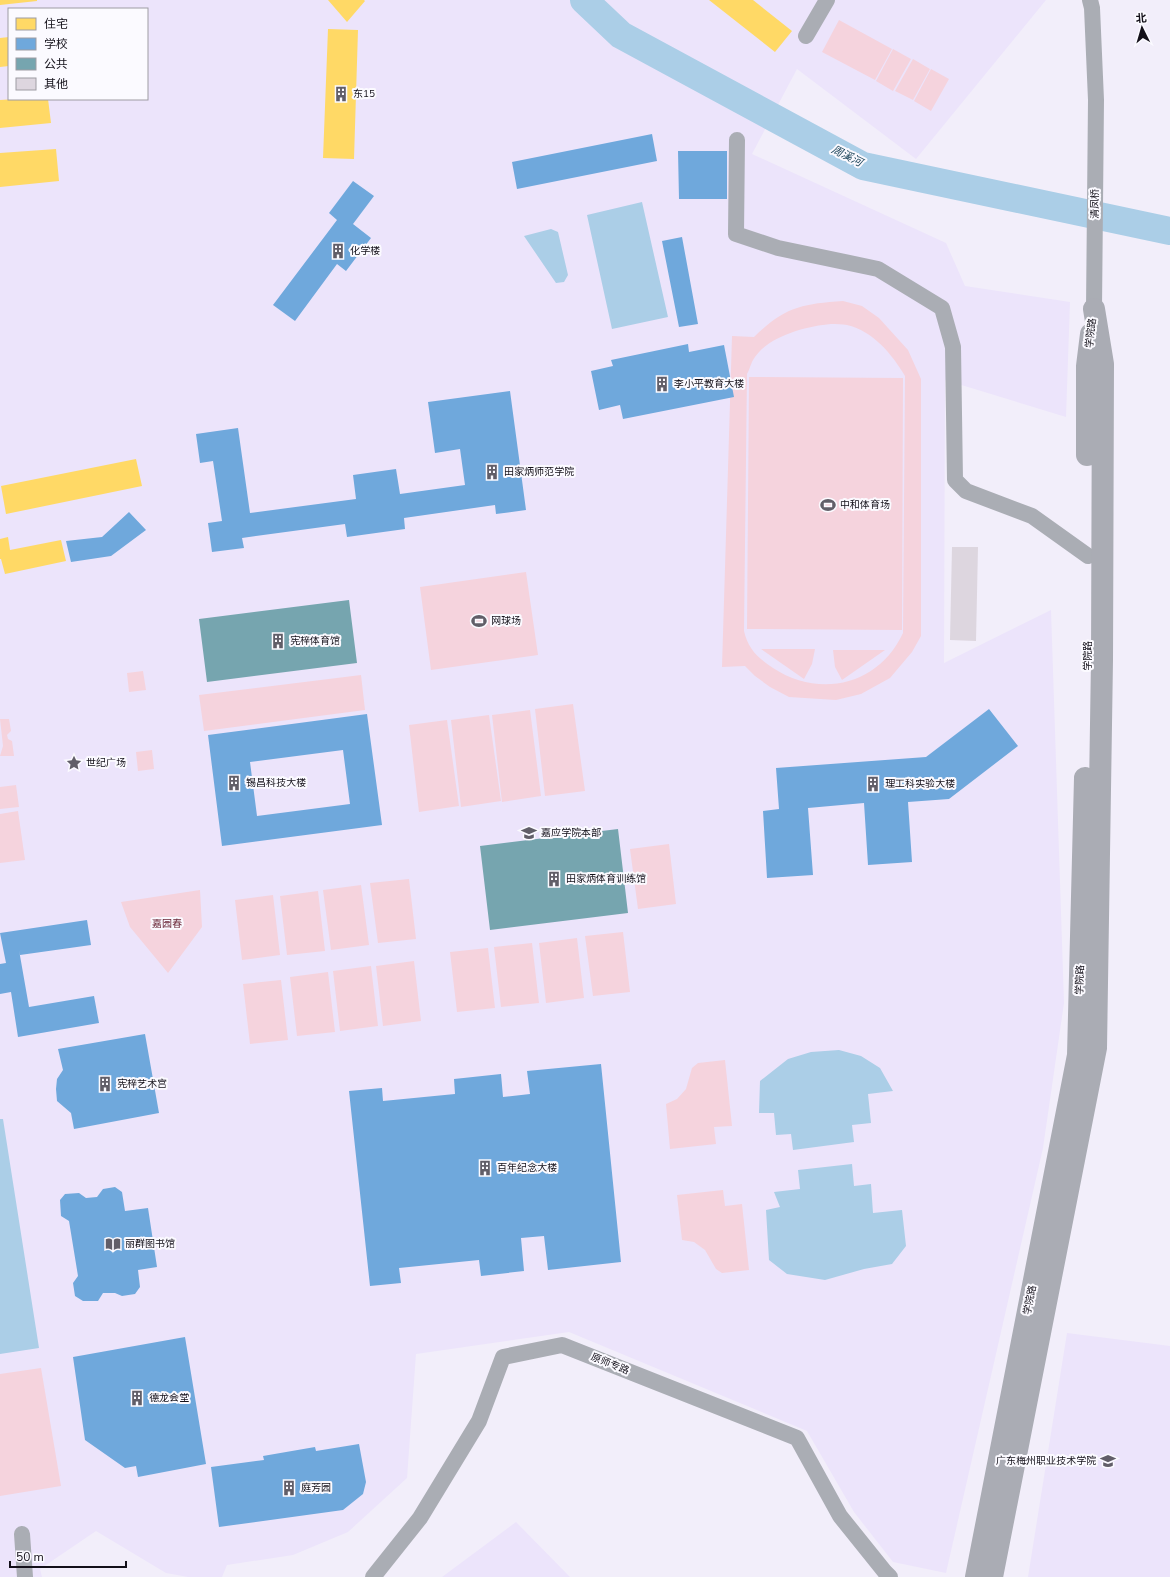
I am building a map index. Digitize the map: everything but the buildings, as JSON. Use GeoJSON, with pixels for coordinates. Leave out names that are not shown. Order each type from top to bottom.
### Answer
{"type":"FeatureCollection","features":[{"type":"Feature","properties":{"kind":"street"},"geometry":{"type":"LineString","coordinates":[[806,36],[827,0]]}},
{"type":"Feature","properties":{"kind":"street","name":"清凤桥"},"geometry":{"type":"LineString","coordinates":[[1090,0],[1092,8],[1096,100],[1094,309]]}},
{"type":"Feature","properties":{"kind":"street"},"geometry":{"type":"LineString","coordinates":[[737,140],[736,234],[778,248],[878,269],[942,308],[953,347],[955,480],[966,491],[1032,516],[1088,556]]}},
{"type":"Feature","properties":{"kind":"street","name":"学院路"},"geometry":{"type":"LineString","coordinates":[[976,1577],[1078,1055],[1088,676],[1087,366],[1094,309]]}},
{"type":"Feature","properties":{"kind":"street","name":"学院路"},"geometry":{"type":"LineString","coordinates":[[992,1577],[1096,1048],[1102,653],[1103,364],[1094,309]]}},
{"type":"Feature","properties":{"kind":"street","name":"原师专路"},"geometry":{"type":"LineString","coordinates":[[373,1577],[420,1518],[479,1421],[503,1357],[562,1345],[797,1438],[840,1516],[884,1572],[890,1577]]}},
{"type":"Feature","properties":{"kind":"street"},"geometry":{"type":"LineString","coordinates":[[22,1534],[25,1577]]}},
{"type":"Feature","properties":{"kind":"shaded area","name":"嘉应学院本部"},"geometry":{"type":"Polygon","coordinates":[[[0,0],[1046,0],[916,159],[797,69],[752,154],[946,243],[965,286],[1070,302],[1066,417],[945,380],[944,663],[1051,610],[1064,1003],[1043,1148],[946,1573],[893,1562],[854,1512],[807,1431],[569,1332],[416,1354],[407,1478],[348,1532],[293,1555],[227,1565],[222,1577],[188,1577],[166,1573],[96,1531],[40,1569],[42,1577],[0,1577],[0,0]]]}},
{"type":"Feature","properties":{"kind":"shaded area","name":"广东梅州职业技术学院"},"geometry":{"type":"Polygon","coordinates":[[[1067,1333],[1170,1346],[1170,1577],[1028,1577],[1067,1333]]]}},
{"type":"Feature","properties":{"kind":"shaded area"},"geometry":{"type":"Polygon","coordinates":[[[516,1522],[570,1577],[442,1577],[516,1522]]]}},
{"type":"Feature","properties":{"kind":"green space"},"geometry":{"type":"Polygon","coordinates":[[[839,20],[892,49],[875,80],[822,52],[839,20]]]}},
{"type":"Feature","properties":{"kind":"green space"},"geometry":{"type":"Polygon","coordinates":[[[893,49],[911,59],[893,91],[876,81],[893,49]]]}},
{"type":"Feature","properties":{"kind":"green space"},"geometry":{"type":"Polygon","coordinates":[[[913,59],[930,69],[913,100],[895,91],[913,59]]]}},
{"type":"Feature","properties":{"kind":"green space"},"geometry":{"type":"Polygon","coordinates":[[[931,69],[949,79],[931,111],[914,101],[931,69]]]}},
{"type":"Feature","properties":{"kind":"green space"},"geometry":{"type":"Polygon","coordinates":[[[843,301],[862,306],[879,318],[908,350],[921,379],[921,636],[912,652],[890,678],[861,694],[836,700],[789,697],[770,687],[755,676],[745,666],[722,667],[732,336],[754,337],[775,319],[794,309],[816,304],[843,301]],[[833,324],[811,327],[789,333],[769,343],[752,361],[747,374],[744,631],[748,643],[754,652],[773,668],[791,678],[810,683],[828,684],[847,682],[864,675],[879,665],[892,651],[903,633],[905,376],[881,344],[865,332],[845,325],[833,324]]]}},
{"type":"Feature","properties":{"kind":"green space"},"geometry":{"type":"Polygon","coordinates":[[[749,377],[903,378],[902,630],[747,629],[749,377]]]}},
{"type":"Feature","properties":{"kind":"green space","name":"网球场"},"geometry":{"type":"Polygon","coordinates":[[[526,572],[538,655],[431,670],[420,587],[526,572]]]}},
{"type":"Feature","properties":{"kind":"green space"},"geometry":{"type":"Polygon","coordinates":[[[761,649],[815,649],[812,664],[804,679],[761,649]]]}},
{"type":"Feature","properties":{"kind":"green space"},"geometry":{"type":"Polygon","coordinates":[[[833,650],[885,650],[842,680],[835,667],[833,650]]]}},
{"type":"Feature","properties":{"kind":"green space"},"geometry":{"type":"Polygon","coordinates":[[[143,671],[146,690],[129,692],[127,673],[143,671]]]}},
{"type":"Feature","properties":{"kind":"green space"},"geometry":{"type":"Polygon","coordinates":[[[361,675],[365,710],[204,731],[199,695],[361,675]]]}},
{"type":"Feature","properties":{"kind":"green space"},"geometry":{"type":"Polygon","coordinates":[[[573,704],[585,791],[545,796],[535,709],[573,704]]]}},
{"type":"Feature","properties":{"kind":"green space"},"geometry":{"type":"Polygon","coordinates":[[[530,710],[541,796],[502,802],[492,715],[530,710]]]}},
{"type":"Feature","properties":{"kind":"green space"},"geometry":{"type":"Polygon","coordinates":[[[489,715],[501,801],[461,807],[451,720],[489,715]]]}},
{"type":"Feature","properties":{"kind":"green space"},"geometry":{"type":"Polygon","coordinates":[[[0,719],[9,719],[11,731],[7,735],[8,739],[12,741],[14,756],[0,756],[3,746],[0,719]]]}},
{"type":"Feature","properties":{"kind":"green space"},"geometry":{"type":"Polygon","coordinates":[[[447,720],[459,806],[419,812],[409,725],[447,720]]]}},
{"type":"Feature","properties":{"kind":"green space"},"geometry":{"type":"Polygon","coordinates":[[[152,750],[154,769],[138,771],[136,752],[152,750]]]}},
{"type":"Feature","properties":{"kind":"green space"},"geometry":{"type":"Polygon","coordinates":[[[16,785],[19,807],[0,809],[0,787],[16,785]]]}},
{"type":"Feature","properties":{"kind":"green space"},"geometry":{"type":"Polygon","coordinates":[[[18,811],[25,860],[0,863],[0,814],[18,811]]]}},
{"type":"Feature","properties":{"kind":"green space"},"geometry":{"type":"Polygon","coordinates":[[[669,844],[676,904],[638,909],[630,849],[669,844]]]}},
{"type":"Feature","properties":{"kind":"green space"},"geometry":{"type":"Polygon","coordinates":[[[409,879],[416,939],[378,943],[370,883],[409,879]]]}},
{"type":"Feature","properties":{"kind":"green space"},"geometry":{"type":"Polygon","coordinates":[[[361,885],[369,945],[331,950],[323,890],[361,885]]]}},
{"type":"Feature","properties":{"kind":"green space","name":"嘉园春"},"geometry":{"type":"Polygon","coordinates":[[[200,890],[202,927],[168,973],[130,927],[121,902],[200,890]]]}},
{"type":"Feature","properties":{"kind":"green space"},"geometry":{"type":"Polygon","coordinates":[[[318,891],[325,951],[287,955],[280,896],[318,891]]]}},
{"type":"Feature","properties":{"kind":"green space"},"geometry":{"type":"Polygon","coordinates":[[[273,895],[280,955],[242,960],[235,900],[273,895]]]}},
{"type":"Feature","properties":{"kind":"green space"},"geometry":{"type":"Polygon","coordinates":[[[623,932],[630,992],[593,996],[585,936],[623,932]]]}},
{"type":"Feature","properties":{"kind":"green space"},"geometry":{"type":"Polygon","coordinates":[[[577,938],[584,998],[546,1003],[539,943],[577,938]]]}},
{"type":"Feature","properties":{"kind":"green space"},"geometry":{"type":"Polygon","coordinates":[[[532,943],[539,1003],[501,1007],[494,947],[532,943]]]}},
{"type":"Feature","properties":{"kind":"green space"},"geometry":{"type":"Polygon","coordinates":[[[488,948],[495,1008],[457,1012],[450,952],[488,948]]]}},
{"type":"Feature","properties":{"kind":"green space"},"geometry":{"type":"Polygon","coordinates":[[[414,961],[421,1021],[383,1026],[376,966],[414,961]]]}},
{"type":"Feature","properties":{"kind":"green space"},"geometry":{"type":"Polygon","coordinates":[[[371,966],[378,1026],[340,1031],[333,971],[371,966]]]}},
{"type":"Feature","properties":{"kind":"green space"},"geometry":{"type":"Polygon","coordinates":[[[328,972],[335,1032],[297,1036],[290,977],[328,972]]]}},
{"type":"Feature","properties":{"kind":"green space"},"geometry":{"type":"Polygon","coordinates":[[[281,980],[288,1040],[250,1044],[243,984],[281,980]]]}},
{"type":"Feature","properties":{"kind":"green space"},"geometry":{"type":"Polygon","coordinates":[[[725,1060],[732,1126],[714,1127],[716,1144],[670,1149],[666,1104],[677,1099],[686,1089],[692,1068],[698,1063],[725,1060]]]}},
{"type":"Feature","properties":{"kind":"green space"},"geometry":{"type":"Polygon","coordinates":[[[723,1190],[725,1206],[742,1204],[749,1270],[722,1273],[716,1269],[705,1250],[694,1242],[682,1240],[677,1195],[723,1190]]]}},
{"type":"Feature","properties":{"kind":"green space"},"geometry":{"type":"Polygon","coordinates":[[[41,1368],[61,1486],[0,1496],[0,1374],[41,1368]]]}},
{"type":"Feature","properties":{"kind":"water"},"geometry":{"type":"Polygon","coordinates":[[[642,202],[668,317],[612,329],[587,215],[642,202]]]}},
{"type":"Feature","properties":{"kind":"water"},"geometry":{"type":"Polygon","coordinates":[[[551,229],[558,232],[568,275],[564,282],[556,283],[524,236],[551,229]]]}},
{"type":"Feature","properties":{"kind":"water"},"geometry":{"type":"Polygon","coordinates":[[[839,1050],[861,1056],[880,1068],[893,1091],[868,1094],[871,1123],[852,1125],[854,1142],[793,1150],[791,1134],[776,1135],[774,1113],[759,1113],[760,1081],[788,1059],[811,1052],[839,1050]]]}},
{"type":"Feature","properties":{"kind":"water"},"geometry":{"type":"Polygon","coordinates":[[[0,1119],[3,1119],[39,1348],[0,1354],[0,1119]]]}},
{"type":"Feature","properties":{"kind":"water"},"geometry":{"type":"Polygon","coordinates":[[[852,1164],[854,1186],[871,1184],[873,1213],[902,1210],[906,1246],[892,1264],[864,1269],[825,1280],[787,1274],[769,1260],[766,1210],[780,1207],[774,1192],[800,1189],[798,1170],[852,1164]]]}},
{"type":"Feature","properties":{"kind":"waterway","name":"周溪河"},"geometry":{"type":"LineString","coordinates":[[584,0],[621,35],[863,166],[1170,231]]}},
{"type":"Feature","properties":{"kind":"place","name":"东15"},"geometry":{"type":"Point","coordinates":[341,94]}},
{"type":"Feature","properties":{"kind":"place","name":"化学楼"},"geometry":{"type":"Point","coordinates":[338,251]}},
{"type":"Feature","properties":{"kind":"place","name":"李小平教育大楼"},"geometry":{"type":"Point","coordinates":[662,384]}},
{"type":"Feature","properties":{"kind":"place","name":"田家炳师范学院"},"geometry":{"type":"Point","coordinates":[492,472]}},
{"type":"Feature","properties":{"kind":"place","name":"中和体育场"},"geometry":{"type":"Point","coordinates":[828,505]}},
{"type":"Feature","properties":{"kind":"place","name":"网球场"},"geometry":{"type":"Point","coordinates":[479,621]}},
{"type":"Feature","properties":{"kind":"place","name":"宪梓体育馆"},"geometry":{"type":"Point","coordinates":[278,641]}},
{"type":"Feature","properties":{"kind":"place","name":"世纪广场"},"geometry":{"type":"Point","coordinates":[74,763]}},
{"type":"Feature","properties":{"kind":"place","name":"锡昌科技大楼"},"geometry":{"type":"Point","coordinates":[234,783]}},
{"type":"Feature","properties":{"kind":"place","name":"理工科实验大楼"},"geometry":{"type":"Point","coordinates":[873,784]}},
{"type":"Feature","properties":{"kind":"place","name":"嘉应学院本部"},"geometry":{"type":"Point","coordinates":[529,833]}},
{"type":"Feature","properties":{"kind":"place","name":"田家炳体育训练馆"},"geometry":{"type":"Point","coordinates":[554,879]}},
{"type":"Feature","properties":{"kind":"place","name":"宪梓艺术宫"},"geometry":{"type":"Point","coordinates":[105,1084]}},
{"type":"Feature","properties":{"kind":"place","name":"百年纪念大楼"},"geometry":{"type":"Point","coordinates":[485,1168]}},
{"type":"Feature","properties":{"kind":"place","name":"丽群图书馆"},"geometry":{"type":"Point","coordinates":[113,1244]}},
{"type":"Feature","properties":{"kind":"place","name":"德龙会堂"},"geometry":{"type":"Point","coordinates":[137,1398]}},
{"type":"Feature","properties":{"kind":"place","name":"广东梅州职业技术学院"},"geometry":{"type":"Point","coordinates":[1108,1461]}},
{"type":"Feature","properties":{"kind":"place","name":"庭芳园"},"geometry":{"type":"Point","coordinates":[289,1488]}}]}
